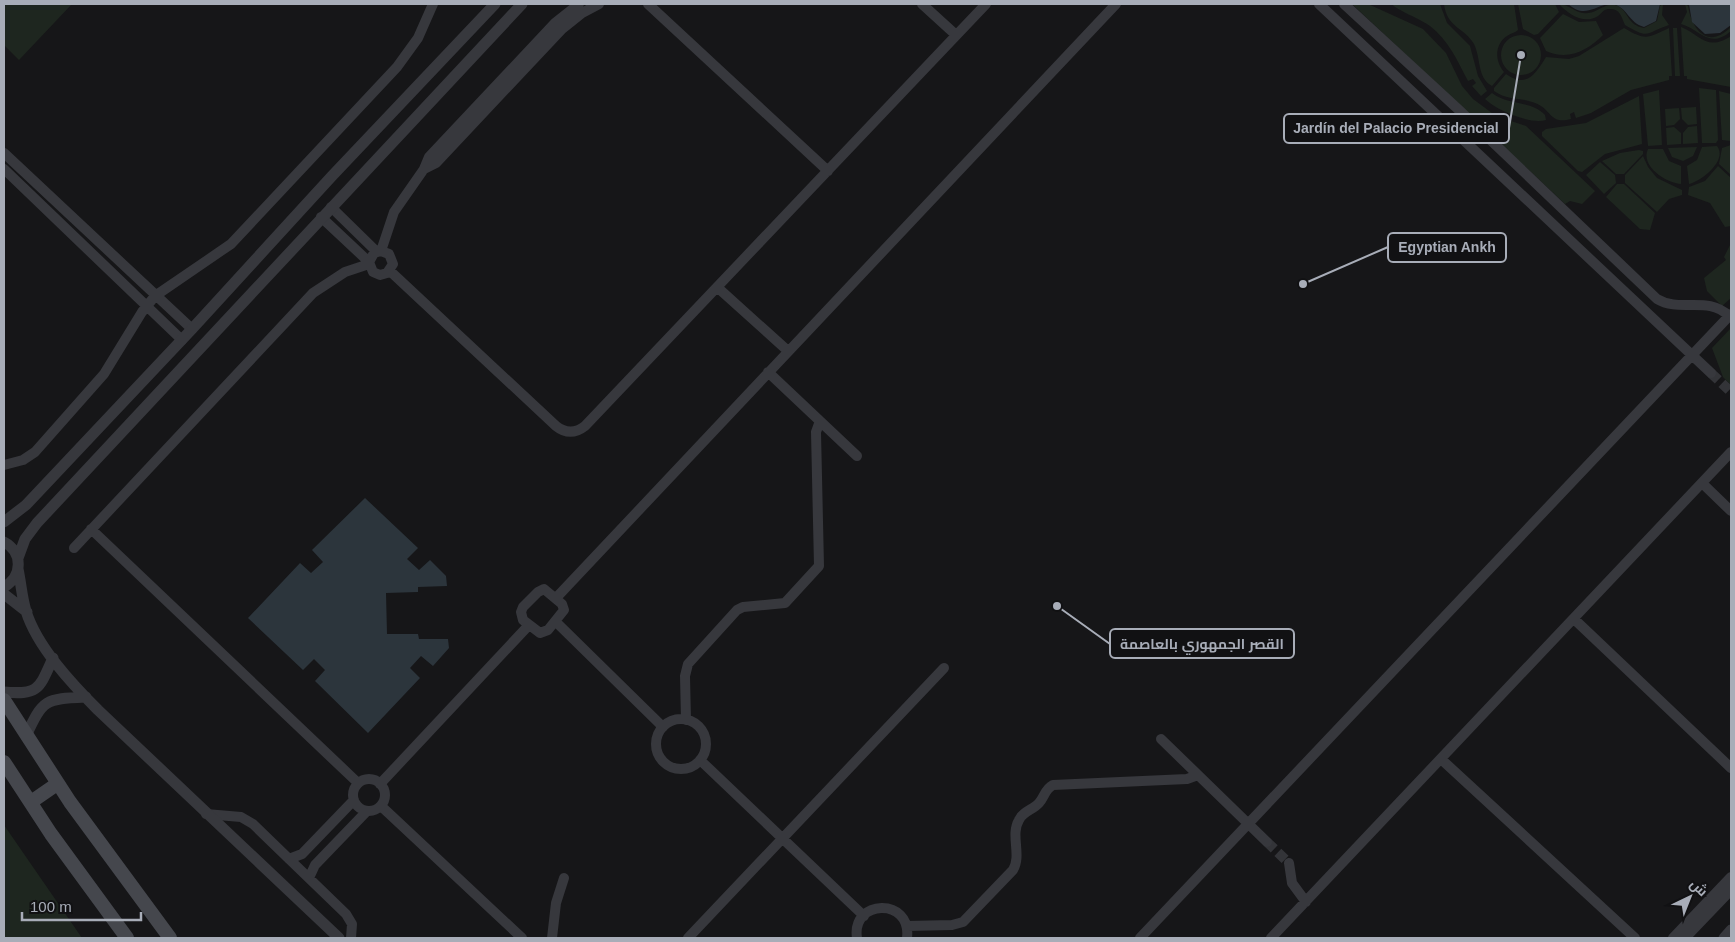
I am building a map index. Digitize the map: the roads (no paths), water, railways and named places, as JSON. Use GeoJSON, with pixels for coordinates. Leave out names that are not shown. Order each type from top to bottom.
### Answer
{"type":"FeatureCollection","features":[{"type":"Feature","properties":{"kind":"main road"},"geometry":{"type":"LineString","coordinates":[[4,700],[57,784],[170,938]]}},
{"type":"Feature","properties":{"kind":"main road"},"geometry":{"type":"LineString","coordinates":[[4,762],[128,938]]}},
{"type":"Feature","properties":{"kind":"main road"},"geometry":{"type":"LineString","coordinates":[[31,802],[57,784]]}},
{"type":"Feature","properties":{"kind":"street"},"geometry":{"type":"LineString","coordinates":[[4,465],[22,460],[35,452],[104,374],[147,305],[155,296],[231,244],[405,58],[418,38],[433,4]]}},
{"type":"Feature","properties":{"kind":"street"},"geometry":{"type":"LineString","coordinates":[[4,522],[26,505],[495,4]]}},
{"type":"Feature","properties":{"kind":"street"},"geometry":{"type":"LineString","coordinates":[[4,586],[14,579],[26,539],[37,523],[522,4]]}},
{"type":"Feature","properties":{"kind":"street"},"geometry":{"type":"LineString","coordinates":[[74,548],[313,293],[339,275],[369,263],[372,256],[379,251],[394,212],[424,169],[429,156],[555,23],[579,4]]}},
{"type":"Feature","properties":{"kind":"street"},"geometry":{"type":"LineString","coordinates":[[424,169],[436,163],[562,29],[582,13],[598,4]]}},
{"type":"Feature","properties":{"kind":"street"},"geometry":{"type":"LineString","coordinates":[[648,4],[828,171]]}},
{"type":"Feature","properties":{"kind":"street"},"geometry":{"type":"LineString","coordinates":[[922,4],[956,36]]}},
{"type":"Feature","properties":{"kind":"street"},"geometry":{"type":"LineString","coordinates":[[390,272],[556,426],[569,432],[578,430],[585,426],[986,4]]}},
{"type":"Feature","properties":{"kind":"street"},"geometry":{"type":"LineString","coordinates":[[556,598],[1116,4]]}},
{"type":"Feature","properties":{"kind":"street"},"geometry":{"type":"LineString","coordinates":[[1319,4],[1711,373]]}},
{"type":"Feature","properties":{"kind":"street"},"geometry":{"type":"LineString","coordinates":[[1140,938],[1730,315],[1710,305],[1691,304],[1674,306],[1657,299],[1459,110],[1344,4]]}},
{"type":"Feature","properties":{"kind":"street"},"geometry":{"type":"LineString","coordinates":[[440,62],[454,76]]}},
{"type":"Feature","properties":{"kind":"street"},"geometry":{"type":"LineString","coordinates":[[4,153],[192,329]]}},
{"type":"Feature","properties":{"kind":"street"},"geometry":{"type":"LineString","coordinates":[[4,169],[182,340]]}},
{"type":"Feature","properties":{"kind":"street"},"geometry":{"type":"LineString","coordinates":[[332,206],[379,251],[389,254],[393,260],[390,272]]}},
{"type":"Feature","properties":{"kind":"street"},"geometry":{"type":"LineString","coordinates":[[321,217],[369,263],[376,274],[383,275],[390,272]]}},
{"type":"Feature","properties":{"kind":"street"},"geometry":{"type":"LineString","coordinates":[[717,287],[788,350]]}},
{"type":"Feature","properties":{"kind":"street"},"geometry":{"type":"LineString","coordinates":[[768,372],[857,456]]}},
{"type":"Feature","properties":{"kind":"street"},"geometry":{"type":"LineString","coordinates":[[686,720],[685,672],[693,656],[737,610],[743,607],[785,603],[818,566],[816,432],[820,421]]}},
{"type":"Feature","properties":{"kind":"street"},"geometry":{"type":"LineString","coordinates":[[1271,938],[1731,452]]}},
{"type":"Feature","properties":{"kind":"street"},"geometry":{"type":"LineString","coordinates":[[1702,483],[1731,512]]}},
{"type":"Feature","properties":{"kind":"street"},"geometry":{"type":"LineString","coordinates":[[91,530],[358,783]]}},
{"type":"Feature","properties":{"kind":"street"},"geometry":{"type":"LineString","coordinates":[[4,542],[13,549],[18,564],[27,612],[53,658],[86,697],[206,814],[339,938]]}},
{"type":"Feature","properties":{"kind":"street"},"geometry":{"type":"LineString","coordinates":[[547,590],[556,598],[564,610],[556,622],[546,632],[540,633],[522,617],[521,610],[538,592],[547,590]]}},
{"type":"Feature","properties":{"kind":"street"},"geometry":{"type":"LineString","coordinates":[[4,594],[27,612]]}},
{"type":"Feature","properties":{"kind":"street"},"geometry":{"type":"LineString","coordinates":[[1574,619],[1731,768]]}},
{"type":"Feature","properties":{"kind":"street"},"geometry":{"type":"LineString","coordinates":[[556,622],[663,727]]}},
{"type":"Feature","properties":{"kind":"street"},"geometry":{"type":"LineString","coordinates":[[380,784],[529,625]]}},
{"type":"Feature","properties":{"kind":"street"},"geometry":{"type":"LineString","coordinates":[[4,692],[25,694],[34,691],[41,685],[53,658]]}},
{"type":"Feature","properties":{"kind":"street"},"geometry":{"type":"LineString","coordinates":[[688,938],[944,668]]}},
{"type":"Feature","properties":{"kind":"street"},"geometry":{"type":"LineString","coordinates":[[26,736],[38,710],[45,704],[59,699],[86,697]]}},
{"type":"Feature","properties":{"kind":"street"},"geometry":{"type":"LineString","coordinates":[[676,720],[686,720],[699,727],[704,736],[705,751],[700,760],[692,766],[682,769],[671,767],[664,762],[656,747],[657,736],[663,727],[676,720]]}},
{"type":"Feature","properties":{"kind":"street"},"geometry":{"type":"LineString","coordinates":[[1161,740],[1267,842]]}},
{"type":"Feature","properties":{"kind":"street"},"geometry":{"type":"LineString","coordinates":[[1441,759],[1635,938]]}},
{"type":"Feature","properties":{"kind":"street"},"geometry":{"type":"LineString","coordinates":[[700,760],[864,916]]}},
{"type":"Feature","properties":{"kind":"street"},"geometry":{"type":"LineString","coordinates":[[907,926],[956,925],[970,917],[1014,870],[1016,862],[1016,830],[1019,820],[1038,804],[1046,791],[1053,785],[1187,779],[1198,775]]}},
{"type":"Feature","properties":{"kind":"street"},"geometry":{"type":"LineString","coordinates":[[309,878],[312,869],[358,820],[367,811],[380,806],[385,795],[380,784],[369,779],[358,783],[354,791],[354,800],[359,807],[367,811]]}},
{"type":"Feature","properties":{"kind":"street"},"geometry":{"type":"LineString","coordinates":[[290,859],[302,854],[354,800]]}},
{"type":"Feature","properties":{"kind":"street"},"geometry":{"type":"LineString","coordinates":[[380,806],[522,938]]}},
{"type":"Feature","properties":{"kind":"street"},"geometry":{"type":"LineString","coordinates":[[345,809],[358,820]]}},
{"type":"Feature","properties":{"kind":"street"},"geometry":{"type":"LineString","coordinates":[[206,814],[233,816],[247,820],[350,918],[351,938]]}},
{"type":"Feature","properties":{"kind":"street"},"geometry":{"type":"LineString","coordinates":[[312,844],[320,848],[324,856]]}},
{"type":"Feature","properties":{"kind":"street"},"geometry":{"type":"LineString","coordinates":[[1289,863],[1292,883],[1306,902]]}},
{"type":"Feature","properties":{"kind":"street"},"geometry":{"type":"LineString","coordinates":[[1673,938],[1731,877]]}},
{"type":"Feature","properties":{"kind":"street"},"geometry":{"type":"LineString","coordinates":[[552,938],[556,903],[564,878]]}},
{"type":"Feature","properties":{"kind":"street"},"geometry":{"type":"LineString","coordinates":[[1685,938],[1731,890]]}},
{"type":"Feature","properties":{"kind":"street"},"geometry":{"type":"LineString","coordinates":[[857,938],[858,924],[864,916],[876,908],[891,909],[903,918],[907,926],[907,938]]}},
{"type":"Feature","properties":{"kind":"street"},"geometry":{"type":"LineString","coordinates":[[1724,938],[1731,930]]}},
{"type":"Feature","properties":{"kind":"tunnel"},"geometry":{"type":"LineString","coordinates":[[1711,373],[1731,392]]}},
{"type":"Feature","properties":{"kind":"tunnel"},"geometry":{"type":"LineString","coordinates":[[1267,842],[1289,863]]}},
{"type":"Feature","properties":{"kind":"place","name":"Jardín del Palacio Presidencial"},"geometry":{"type":"Point","coordinates":[1521,55]}},
{"type":"Feature","properties":{"kind":"place","name":"Egyptian Ankh"},"geometry":{"type":"Point","coordinates":[1303,284]}},
{"type":"Feature","properties":{"kind":"place","name":"القصر الجمهوري بالعاصمة"},"geometry":{"type":"Point","coordinates":[1057,606]}}]}
